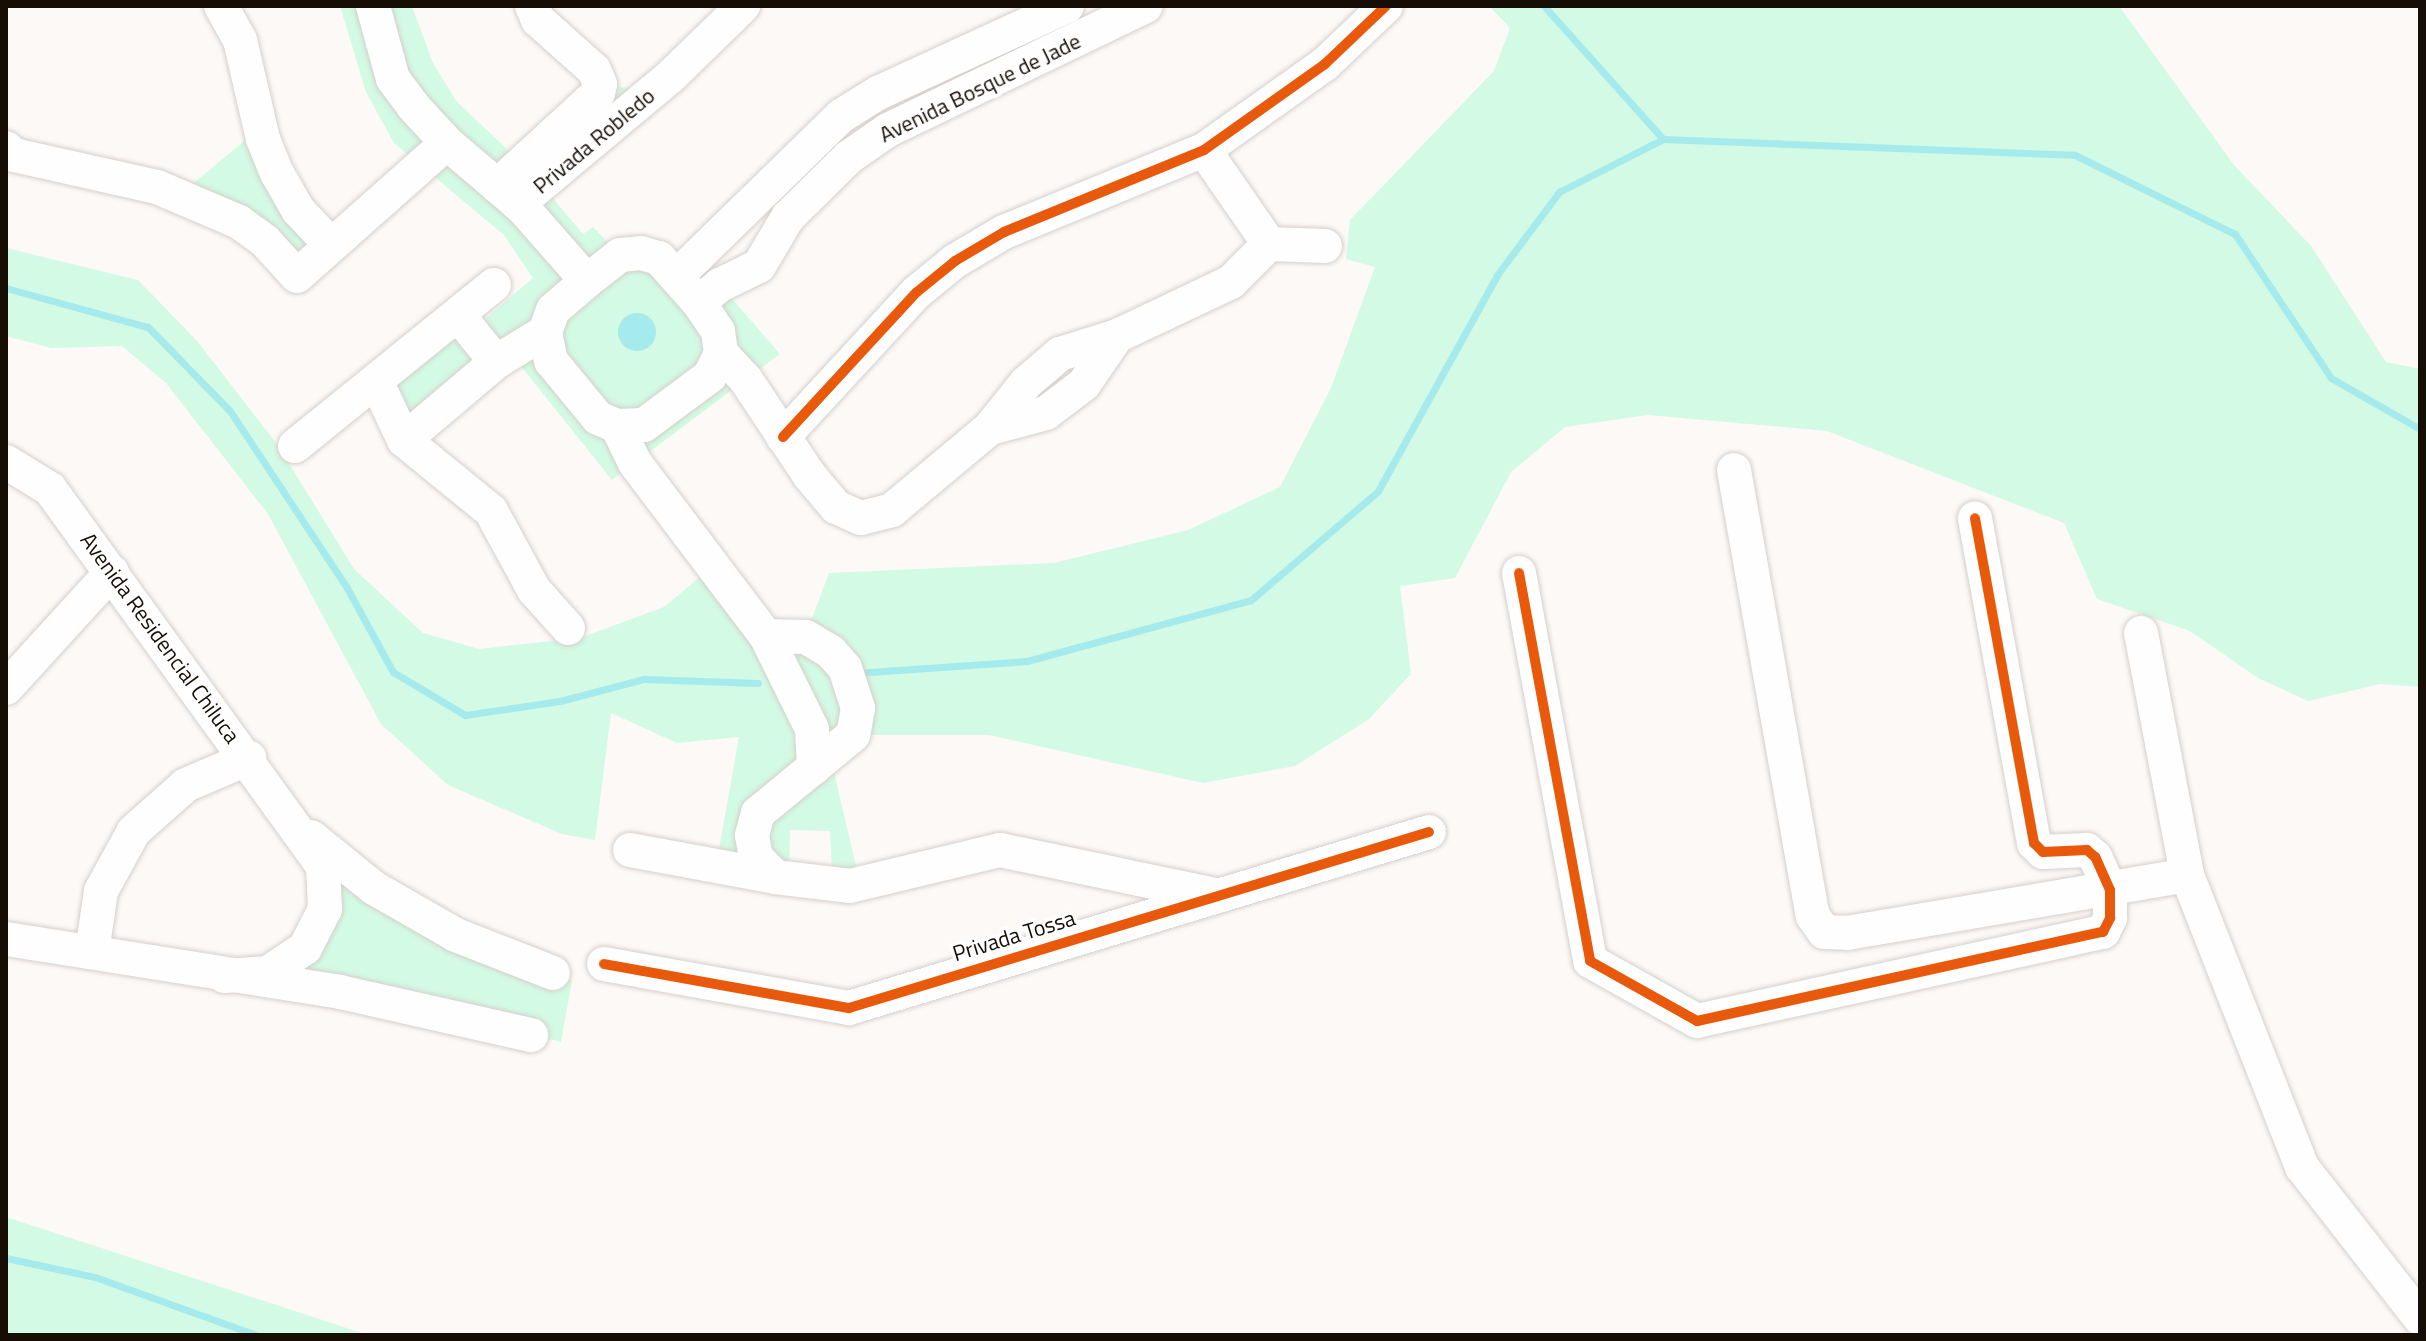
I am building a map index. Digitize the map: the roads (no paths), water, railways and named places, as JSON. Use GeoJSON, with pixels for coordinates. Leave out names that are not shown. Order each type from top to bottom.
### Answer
{"type":"FeatureCollection","features":[{"type":"Feature","properties":{"kind":"street"},"geometry":{"type":"LineString","coordinates":[[221,6],[240,40],[263,139],[298,210],[331,245]]}},
{"type":"Feature","properties":{"kind":"street"},"geometry":{"type":"LineString","coordinates":[[373,6],[393,79],[447,143],[508,195],[587,281]]}},
{"type":"Feature","properties":{"kind":"street"},"geometry":{"type":"LineString","coordinates":[[532,6],[538,20],[599,76]]}},
{"type":"Feature","properties":{"kind":"street","name":"Privada Robledo"},"geometry":{"type":"LineString","coordinates":[[508,195],[670,77],[743,6]]}},
{"type":"Feature","properties":{"kind":"street","name":"Avenida Bosque de Jade"},"geometry":{"type":"LineString","coordinates":[[683,271],[808,145],[878,93],[1067,6]]}},
{"type":"Feature","properties":{"kind":"street","name":"Avenida Bosque de Jade"},"geometry":{"type":"LineString","coordinates":[[710,294],[759,266],[789,216],[849,157],[888,130],[1146,6]]}},
{"type":"Feature","properties":{"kind":"street"},"geometry":{"type":"LineString","coordinates":[[783,437],[917,292],[955,261],[1004,232],[1204,150],[1325,64],[1386,6]]}},
{"type":"Feature","properties":{"kind":"street","name":"Privada Robledo"},"geometry":{"type":"LineString","coordinates":[[508,195],[598,93],[599,76],[644,81],[670,77]]}},
{"type":"Feature","properties":{"kind":"street"},"geometry":{"type":"LineString","coordinates":[[6,148],[14,155],[157,187],[239,222],[265,241],[297,276],[447,143]]}},
{"type":"Feature","properties":{"kind":"street"},"geometry":{"type":"LineString","coordinates":[[1204,150],[1269,244]]}},
{"type":"Feature","properties":{"kind":"street"},"geometry":{"type":"LineString","coordinates":[[761,194],[789,216]]}},
{"type":"Feature","properties":{"kind":"street"},"geometry":{"type":"LineString","coordinates":[[265,241],[298,210]]}},
{"type":"Feature","properties":{"kind":"street"},"geometry":{"type":"LineString","coordinates":[[721,353],[746,380],[783,437],[836,507],[861,518],[892,510],[990,428],[1026,383],[1060,354],[1117,336],[1231,282],[1269,244],[1325,246]]}},
{"type":"Feature","properties":{"kind":"street"},"geometry":{"type":"LineString","coordinates":[[641,253],[659,258],[683,271],[710,294],[721,353],[710,376],[644,425],[617,426],[598,418],[551,361],[545,332],[553,310],[620,255],[641,253]]}},
{"type":"Feature","properties":{"kind":"street"},"geometry":{"type":"LineString","coordinates":[[295,446],[377,383],[494,285]]}},
{"type":"Feature","properties":{"kind":"street"},"geometry":{"type":"LineString","coordinates":[[458,315],[496,362]]}},
{"type":"Feature","properties":{"kind":"street"},"geometry":{"type":"LineString","coordinates":[[404,440],[496,362],[545,332]]}},
{"type":"Feature","properties":{"kind":"street"},"geometry":{"type":"LineString","coordinates":[[377,383],[404,440],[491,511],[534,590],[568,628]]}},
{"type":"Feature","properties":{"kind":"street"},"geometry":{"type":"LineString","coordinates":[[617,426],[635,463],[766,636],[812,729],[814,768]]}},
{"type":"Feature","properties":{"kind":"street","name":"Avenida Residencial Chiluca"},"geometry":{"type":"LineString","coordinates":[[6,462],[50,489],[300,828],[323,866],[325,909],[305,948],[268,973],[224,976]]}},
{"type":"Feature","properties":{"kind":"street"},"geometry":{"type":"LineString","coordinates":[[1734,470],[1813,916],[1824,932],[1848,933],[2187,875]]}},
{"type":"Feature","properties":{"kind":"street"},"geometry":{"type":"LineString","coordinates":[[1519,573],[1590,961],[1697,1021],[2087,938],[2103,932],[2110,918],[2110,890],[2087,850],[2051,854],[2034,843],[1975,518]]}},
{"type":"Feature","properties":{"kind":"street"},"geometry":{"type":"LineString","coordinates":[[6,688],[112,572]]}},
{"type":"Feature","properties":{"kind":"street"},"geometry":{"type":"LineString","coordinates":[[2141,633],[2187,875],[2302,1167],[2420,1318]]}},
{"type":"Feature","properties":{"kind":"street"},"geometry":{"type":"LineString","coordinates":[[766,636],[806,637],[831,652],[854,689],[858,719],[853,735],[758,813],[752,835],[756,857],[775,877]]}},
{"type":"Feature","properties":{"kind":"street"},"geometry":{"type":"LineString","coordinates":[[92,952],[101,891],[134,831],[186,785],[249,758]]}},
{"type":"Feature","properties":{"kind":"street","name":"Avenida Residencial Chiluca"},"geometry":{"type":"LineString","coordinates":[[300,828],[374,888],[456,935],[553,973]]}},
{"type":"Feature","properties":{"kind":"street","name":"Privada Tossa"},"geometry":{"type":"LineString","coordinates":[[604,964],[849,1008],[1429,832]]}},
{"type":"Feature","properties":{"kind":"street","name":"Privada Tossa"},"geometry":{"type":"LineString","coordinates":[[630,850],[775,877],[850,886],[1000,850],[1214,895]]}},
{"type":"Feature","properties":{"kind":"street","name":"Avenida Residencial Chiluca"},"geometry":{"type":"LineString","coordinates":[[6,939],[340,992],[531,1035]]}},
{"type":"Feature","properties":{"kind":"water"},"geometry":{"type":"Polygon","coordinates":[[[637,313],[651,318],[656,332],[651,346],[637,351],[623,346],[618,332],[623,318],[637,313]]]}},
{"type":"Feature","properties":{"kind":"waterway"},"geometry":{"type":"LineString","coordinates":[[1544,6],[1663,139]]}},
{"type":"Feature","properties":{"kind":"waterway"},"geometry":{"type":"LineString","coordinates":[[855,673],[1027,661],[1251,600],[1378,491],[1497,275],[1559,192],[1663,139],[2075,155],[2235,234],[2331,378],[2420,429]]}},
{"type":"Feature","properties":{"kind":"waterway"},"geometry":{"type":"LineString","coordinates":[[6,288],[148,327],[230,411],[347,588],[393,672],[465,715],[560,701],[644,679],[758,683]]}},
{"type":"Feature","properties":{"kind":"waterway"},"geometry":{"type":"LineString","coordinates":[[6,1258],[95,1277],[256,1335]]}}]}
